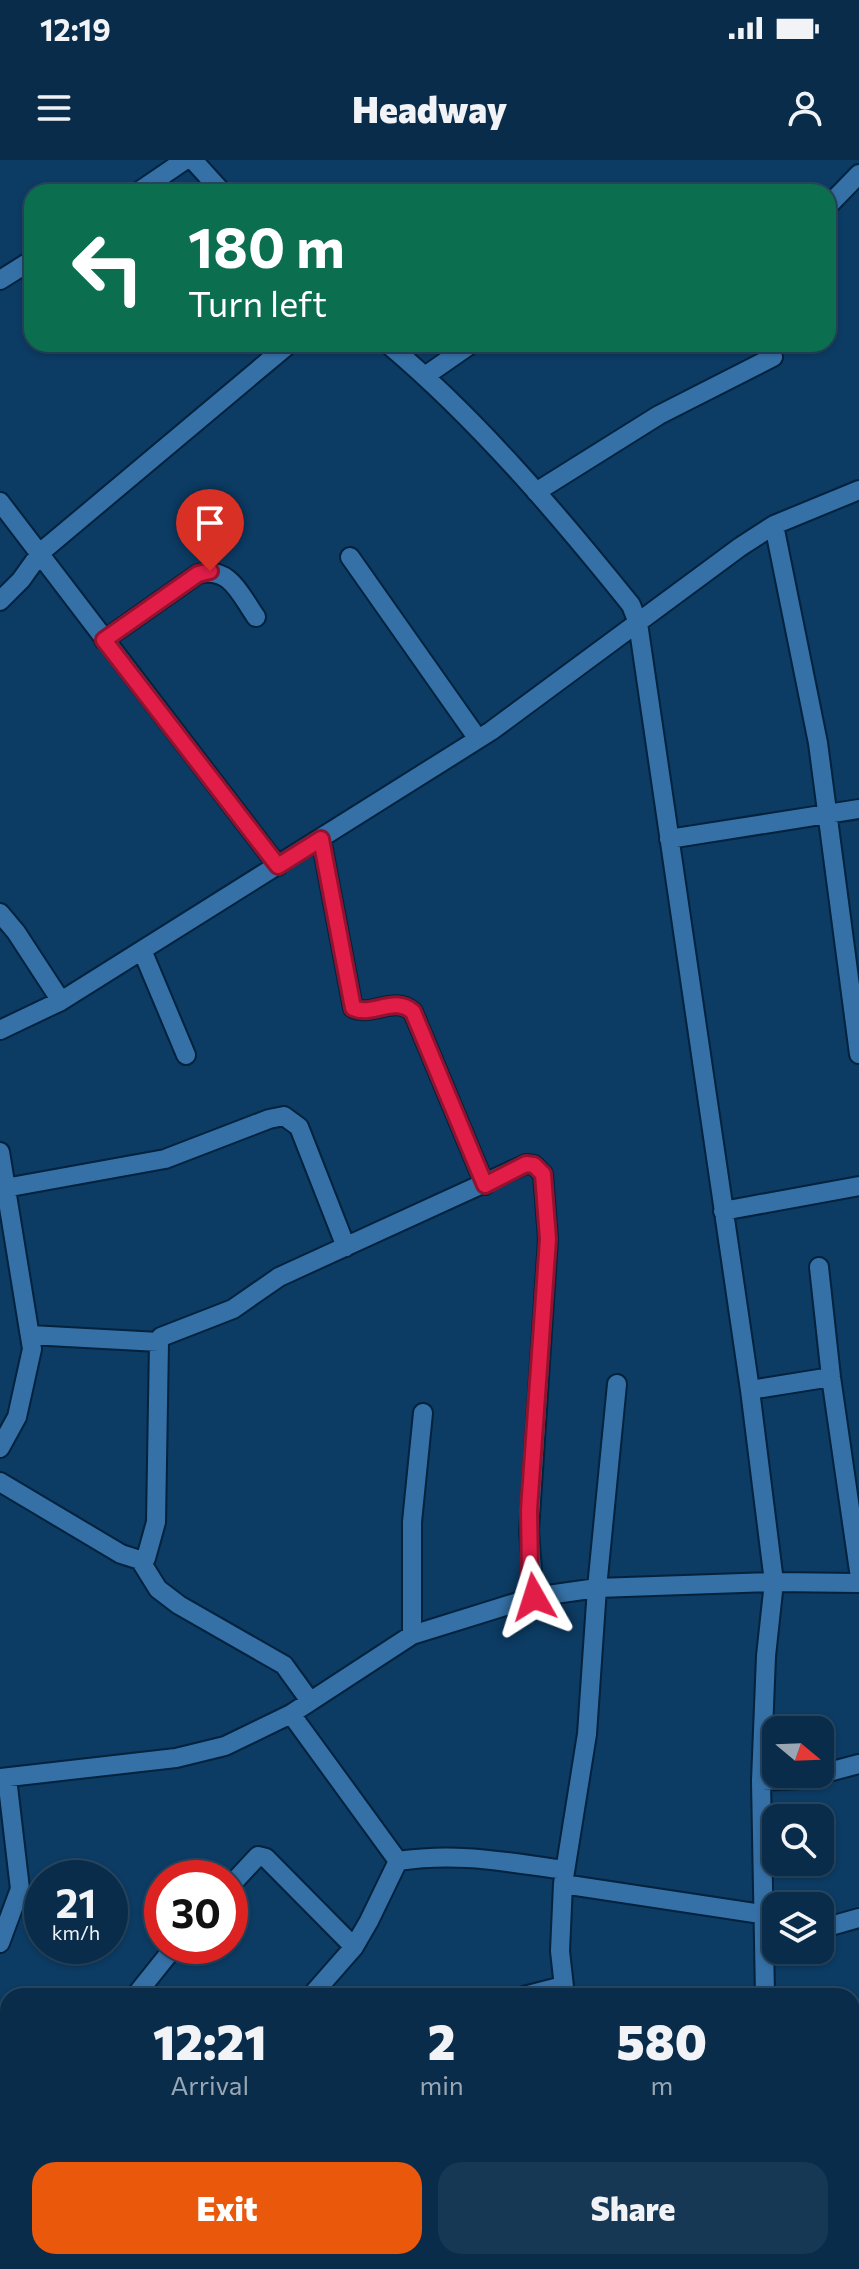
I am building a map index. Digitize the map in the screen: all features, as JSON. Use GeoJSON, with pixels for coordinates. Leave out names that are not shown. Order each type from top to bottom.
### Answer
{"type":"FeatureCollection","features":[{"type":"Feature","properties":{"kind":"street"},"geometry":{"type":"LineString","coordinates":[[150,184],[185,160]]}},
{"type":"Feature","properties":{"kind":"street"},"geometry":{"type":"LineString","coordinates":[[193,160],[215,184]]}},
{"type":"Feature","properties":{"kind":"street"},"geometry":{"type":"LineString","coordinates":[[836,198],[859,174]]}},
{"type":"Feature","properties":{"kind":"street"},"geometry":{"type":"LineString","coordinates":[[0,280],[24,265]]}},
{"type":"Feature","properties":{"kind":"street"},"geometry":{"type":"LineString","coordinates":[[0,601],[21,580],[41,552],[279,352]]}},
{"type":"Feature","properties":{"kind":"street"},"geometry":{"type":"LineString","coordinates":[[397,352],[425,376],[536,492],[631,605],[638,623],[750,1390],[774,1582],[766,1656],[761,1781],[762,1918]]}},
{"type":"Feature","properties":{"kind":"street"},"geometry":{"type":"LineString","coordinates":[[425,376],[460,352]]}},
{"type":"Feature","properties":{"kind":"street"},"geometry":{"type":"LineString","coordinates":[[536,492],[659,415],[773,357]]}},
{"type":"Feature","properties":{"kind":"street"},"geometry":{"type":"LineString","coordinates":[[0,1030],[61,1001],[478,739],[774,525],[859,490]]}},
{"type":"Feature","properties":{"kind":"street"},"geometry":{"type":"LineString","coordinates":[[0,502],[278,866]]}},
{"type":"Feature","properties":{"kind":"street"},"geometry":{"type":"LineString","coordinates":[[774,525],[818,743],[859,1054]]}},
{"type":"Feature","properties":{"kind":"street"},"geometry":{"type":"LineString","coordinates":[[350,557],[478,739]]}},
{"type":"Feature","properties":{"kind":"street"},"geometry":{"type":"LineString","coordinates":[[104,640],[198,574],[210,571],[222,573],[256,617]]}},
{"type":"Feature","properties":{"kind":"street"},"geometry":{"type":"LineString","coordinates":[[669,839],[859,809]]}},
{"type":"Feature","properties":{"kind":"street"},"geometry":{"type":"LineString","coordinates":[[321,839],[353,1008],[361,1012],[398,1004],[407,1006],[413,1012],[485,1185]]}},
{"type":"Feature","properties":{"kind":"street"},"geometry":{"type":"LineString","coordinates":[[0,913],[61,1001]]}},
{"type":"Feature","properties":{"kind":"street"},"geometry":{"type":"LineString","coordinates":[[142,950],[186,1055]]}},
{"type":"Feature","properties":{"kind":"street"},"geometry":{"type":"LineString","coordinates":[[5,1188],[165,1159],[284,1116],[299,1127],[346,1247]]}},
{"type":"Feature","properties":{"kind":"street"},"geometry":{"type":"LineString","coordinates":[[0,1152],[5,1188],[7,1250],[30,1335],[30,1362],[17,1417],[0,1448]]}},
{"type":"Feature","properties":{"kind":"street"},"geometry":{"type":"LineString","coordinates":[[0,1482],[121,1554],[140,1560],[146,1558],[156,1522],[161,1337],[233,1309],[279,1277],[526,1164],[534,1165],[543,1174],[548,1239],[529,1531],[534,1597]]}},
{"type":"Feature","properties":{"kind":"street"},"geometry":{"type":"LineString","coordinates":[[723,1211],[859,1186]]}},
{"type":"Feature","properties":{"kind":"street"},"geometry":{"type":"LineString","coordinates":[[819,1267],[831,1377],[859,1571]]}},
{"type":"Feature","properties":{"kind":"street"},"geometry":{"type":"LineString","coordinates":[[30,1335],[159,1342]]}},
{"type":"Feature","properties":{"kind":"street"},"geometry":{"type":"LineString","coordinates":[[750,1390],[831,1377]]}},
{"type":"Feature","properties":{"kind":"street"},"geometry":{"type":"LineString","coordinates":[[564,1988],[559,1925],[587,1734],[597,1588],[617,1384]]}},
{"type":"Feature","properties":{"kind":"street"},"geometry":{"type":"LineString","coordinates":[[412,1635],[412,1522],[423,1413]]}},
{"type":"Feature","properties":{"kind":"street"},"geometry":{"type":"LineString","coordinates":[[140,1560],[158,1589],[179,1605],[284,1665],[310,1701]]}},
{"type":"Feature","properties":{"kind":"street"},"geometry":{"type":"LineString","coordinates":[[0,1943],[20,1889],[3,1778],[176,1758],[225,1746],[291,1714],[412,1635],[534,1597],[597,1588],[774,1582],[859,1583]]}},
{"type":"Feature","properties":{"kind":"street"},"geometry":{"type":"LineString","coordinates":[[291,1714],[398,1861]]}},
{"type":"Feature","properties":{"kind":"street"},"geometry":{"type":"LineString","coordinates":[[761,1781],[802,1779],[859,1764]]}},
{"type":"Feature","properties":{"kind":"street"},"geometry":{"type":"LineString","coordinates":[[248,1867],[258,1856],[266,1858],[354,1947]]}},
{"type":"Feature","properties":{"kind":"street"},"geometry":{"type":"LineString","coordinates":[[398,1861],[464,1856],[761,1914]]}},
{"type":"Feature","properties":{"kind":"street"},"geometry":{"type":"LineString","coordinates":[[318,1988],[354,1947],[398,1861]]}},
{"type":"Feature","properties":{"kind":"street"},"geometry":{"type":"LineString","coordinates":[[834,1925],[859,1918]]}},
{"type":"Feature","properties":{"kind":"street"},"geometry":{"type":"LineString","coordinates":[[141,1988],[161,1964]]}},
{"type":"Feature","properties":{"kind":"street"},"geometry":{"type":"LineString","coordinates":[[766,1988],[767,1964]]}},
{"type":"Feature","properties":{"kind":"route"},"geometry":{"type":"LineString","coordinates":[[210,571],[198,574],[104,640],[278,866],[321,839],[353,1008],[361,1012],[398,1004],[407,1006],[413,1012],[485,1185],[526,1164],[540,1168],[543,1174],[548,1239],[529,1531],[534,1597]]}}]}
